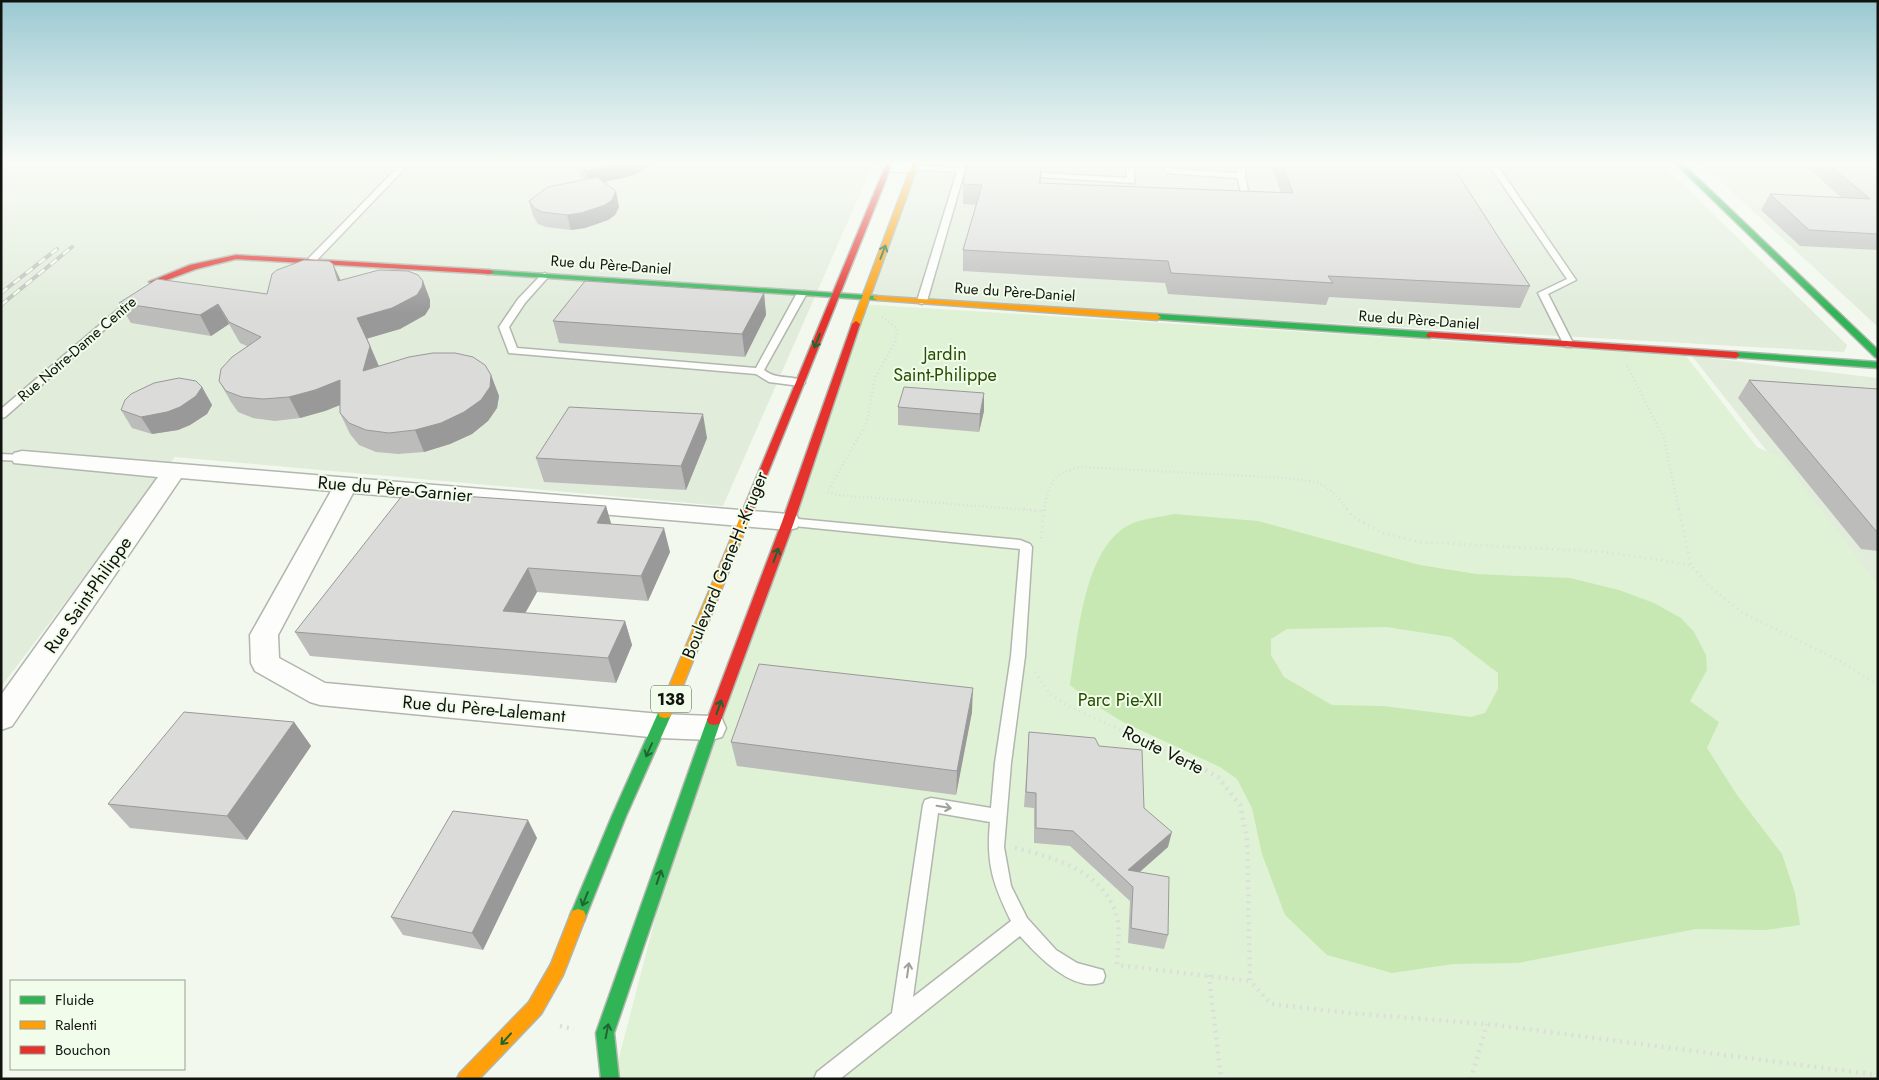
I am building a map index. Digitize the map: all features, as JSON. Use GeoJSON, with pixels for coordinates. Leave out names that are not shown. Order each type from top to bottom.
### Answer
{"type":"FeatureCollection","features":[{"type":"Feature","properties":{"kind":"main road","name":"Boulevard Gene-H.-Kruger"},"geometry":{"type":"LineString","coordinates":[[466,1079],[535,1008],[557,969],[619,816],[660,726],[870,212]]}},
{"type":"Feature","properties":{"kind":"main road","name":"138"},"geometry":{"type":"LineString","coordinates":[[610,1079],[605,1033],[711,728],[788,522],[897,212]]}},
{"type":"Feature","properties":{"kind":"main road"},"geometry":{"type":"LineString","coordinates":[[1729,212],[1878,355]]}},
{"type":"Feature","properties":{"kind":"main road","name":"Rue du Père-Daniel"},"geometry":{"type":"LineString","coordinates":[[153,282],[193,267],[236,257],[312,260],[1878,365]]}},
{"type":"Feature","properties":{"kind":"street","name":"Rue du Père-Garnier"},"geometry":{"type":"LineString","coordinates":[[12,458],[788,522]]}},
{"type":"Feature","properties":{"kind":"street","name":"Rue Saint-Philippe"},"geometry":{"type":"LineString","coordinates":[[1,718],[174,471]]}},
{"type":"Feature","properties":{"kind":"street","name":"Rue du Père-Lalemant"},"geometry":{"type":"LineString","coordinates":[[346,485],[264,635],[264,663],[320,694],[660,726],[711,728]]}},
{"type":"Feature","properties":{"kind":"lane"},"geometry":{"type":"LineString","coordinates":[[312,260],[358,212]]}},
{"type":"Feature","properties":{"kind":"lane"},"geometry":{"type":"LineString","coordinates":[[922,301],[948,212]]}},
{"type":"Feature","properties":{"kind":"lane"},"geometry":{"type":"LineString","coordinates":[[1526,212],[1572,280],[1543,293],[1569,345]]}},
{"type":"Feature","properties":{"kind":"lane"},"geometry":{"type":"LineString","coordinates":[[545,276],[521,301],[504,327],[512,351],[759,371],[770,379],[800,383]]}},
{"type":"Feature","properties":{"kind":"lane","name":"Rue Notre-Dame Centre"},"geometry":{"type":"LineString","coordinates":[[1,416],[153,282]]}},
{"type":"Feature","properties":{"kind":"lane"},"geometry":{"type":"LineString","coordinates":[[759,371],[802,293]]}},
{"type":"Feature","properties":{"kind":"lane"},"geometry":{"type":"LineString","coordinates":[[788,522],[1020,544],[1026,547],[1018,656],[998,816],[996,847],[1003,887],[1021,924],[1050,956],[1073,971],[1096,976]]}},
{"type":"Feature","properties":{"kind":"lane"},"geometry":{"type":"LineString","coordinates":[[901,1019],[932,805],[998,816]]}},
{"type":"Feature","properties":{"kind":"lane"},"geometry":{"type":"LineString","coordinates":[[824,1079],[1021,924]]}},
{"type":"Feature","properties":{"kind":"path"},"geometry":{"type":"LineString","coordinates":[[866,297],[882,317],[897,328],[896,340],[875,378],[867,422],[827,492],[838,495],[1043,511]]}},
{"type":"Feature","properties":{"kind":"path"},"geometry":{"type":"LineString","coordinates":[[1617,349],[1664,438],[1691,565],[1709,586],[1743,613],[1842,662],[1878,685]]}},
{"type":"Feature","properties":{"kind":"path"},"geometry":{"type":"LineString","coordinates":[[1041,540],[1043,511],[1049,489],[1061,472],[1081,467],[1287,478],[1318,482],[1336,492],[1352,516],[1382,533],[1419,542],[1606,552],[1691,565]]}},
{"type":"Feature","properties":{"kind":"path","name":"Route Verte"},"geometry":{"type":"LineString","coordinates":[[1029,665],[1050,694],[1068,706],[1184,758],[1218,777],[1240,805],[1247,838],[1250,981]]}},
{"type":"Feature","properties":{"kind":"path"},"geometry":{"type":"LineString","coordinates":[[1015,848],[1047,854],[1077,867],[1103,889],[1118,920],[1117,965],[1250,981],[1271,1004],[1348,1013],[1487,1024],[1878,1075]]}},
{"type":"Feature","properties":{"kind":"path"},"geometry":{"type":"LineString","coordinates":[[1209,975],[1221,1079]]}},
{"type":"Feature","properties":{"kind":"path"},"geometry":{"type":"LineString","coordinates":[[1471,1079],[1487,1024]]}},
{"type":"Feature","properties":{"kind":"path"},"geometry":{"type":"LineString","coordinates":[[553,1025],[582,1030]]}},
{"type":"Feature","properties":{"kind":"shaded area"},"geometry":{"type":"Polygon","coordinates":[[[1,212],[852,212],[723,506],[175,457],[1,687],[1,212]]]}},
{"type":"Feature","properties":{"kind":"shaded area"},"geometry":{"type":"Polygon","coordinates":[[[899,212],[1712,212],[1847,345],[1844,352],[866,297],[899,212]]]}},
{"type":"Feature","properties":{"kind":"shaded area"},"geometry":{"type":"Polygon","coordinates":[[[1754,212],[1878,212],[1878,327],[1754,212]]]}},
{"type":"Feature","properties":{"kind":"shaded area"},"geometry":{"type":"Polygon","coordinates":[[[1692,356],[1878,378],[1878,592],[1692,356]]]}},
{"type":"Feature","properties":{"kind":"shaded area"},"geometry":{"type":"Polygon","coordinates":[[[1174,514],[1258,521],[1420,565],[1476,574],[1570,578],[1619,590],[1654,603],[1681,618],[1694,632],[1706,655],[1707,670],[1690,701],[1719,722],[1707,748],[1737,795],[1782,854],[1795,893],[1800,925],[1766,930],[1696,929],[1518,963],[1453,964],[1392,973],[1327,955],[1285,915],[1262,854],[1252,808],[1237,779],[1220,767],[1123,722],[1092,703],[1070,685],[1080,619],[1093,571],[1103,551],[1116,534],[1133,523],[1174,514]],[[1386,627],[1287,629],[1271,639],[1271,655],[1284,677],[1332,705],[1383,706],[1471,717],[1485,713],[1498,689],[1498,673],[1451,637],[1386,627]]]}},
{"type":"Feature","properties":{"kind":"green space","name":"Parc Pie-XII"},"geometry":{"type":"Polygon","coordinates":[[[860,304],[1686,356],[1757,447],[1783,459],[1878,586],[1878,1079],[619,1079],[615,1073],[661,896],[860,304]]]}},
{"type":"Feature","properties":{"kind":"building"},"geometry":{"type":"Polygon","coordinates":[[[545,212],[583,212],[567,215],[545,212]]]}},
{"type":"Feature","properties":{"kind":"building"},"geometry":{"type":"Polygon","coordinates":[[[974,212],[1483,212],[1530,286],[1328,276],[1333,283],[1171,273],[1168,261],[963,250],[974,212]]]}},
{"type":"Feature","properties":{"kind":"building"},"geometry":{"type":"Polygon","coordinates":[[[1790,212],[1878,212],[1878,234],[1809,230],[1790,212]]]}},
{"type":"Feature","properties":{"kind":"building"},"geometry":{"type":"Polygon","coordinates":[[[304,260],[329,261],[333,264],[338,281],[379,270],[408,271],[418,275],[423,281],[417,295],[392,308],[357,318],[370,346],[363,371],[409,357],[433,353],[455,353],[473,357],[485,365],[491,375],[490,387],[481,400],[464,412],[441,423],[415,430],[389,433],[366,430],[349,423],[340,413],[340,380],[315,390],[289,397],[263,399],[242,397],[226,391],[219,381],[221,369],[232,357],[261,337],[229,322],[218,304],[200,315],[119,303],[157,279],[267,294],[272,274],[277,270],[304,260]]]}},
{"type":"Feature","properties":{"kind":"building"},"geometry":{"type":"Polygon","coordinates":[[[585,281],[764,293],[742,334],[553,321],[585,281]]]}},
{"type":"Feature","properties":{"kind":"building"},"geometry":{"type":"Polygon","coordinates":[[[179,378],[196,381],[202,387],[196,396],[180,407],[167,412],[141,417],[121,410],[125,400],[131,394],[154,383],[179,378]]]}},
{"type":"Feature","properties":{"kind":"building"},"geometry":{"type":"Polygon","coordinates":[[[1749,380],[1878,389],[1878,531],[1876,531],[1749,380]]]}},
{"type":"Feature","properties":{"kind":"building"},"geometry":{"type":"Polygon","coordinates":[[[904,387],[984,393],[980,414],[898,407],[904,387]]]}},
{"type":"Feature","properties":{"kind":"building"},"geometry":{"type":"Polygon","coordinates":[[[569,407],[703,414],[681,466],[536,458],[569,407]]]}},
{"type":"Feature","properties":{"kind":"building"},"geometry":{"type":"Polygon","coordinates":[[[405,492],[606,506],[597,523],[664,528],[641,576],[528,568],[503,611],[625,621],[608,658],[295,632],[405,492]]]}},
{"type":"Feature","properties":{"kind":"building"},"geometry":{"type":"Polygon","coordinates":[[[759,664],[973,688],[957,771],[731,742],[759,664]]]}},
{"type":"Feature","properties":{"kind":"building"},"geometry":{"type":"Polygon","coordinates":[[[184,712],[294,722],[227,816],[108,804],[184,712]]]}},
{"type":"Feature","properties":{"kind":"building"},"geometry":{"type":"Polygon","coordinates":[[[1029,732],[1095,738],[1099,746],[1142,750],[1144,808],[1172,832],[1128,870],[1169,877],[1168,935],[1131,928],[1133,887],[1073,831],[1036,828],[1036,793],[1026,792],[1029,732]]]}},
{"type":"Feature","properties":{"kind":"building"},"geometry":{"type":"Polygon","coordinates":[[[453,811],[528,820],[472,933],[391,917],[453,811]]]}},
{"type":"Feature","properties":{"kind":"railway"},"geometry":{"type":"LineString","coordinates":[[1,305],[72,247]]}},
{"type":"Feature","properties":{"kind":"railway"},"geometry":{"type":"LineString","coordinates":[[1,293],[57,249]]}},
{"type":"Feature","properties":{"kind":"traffic: fast"},"geometry":{"type":"LineString","coordinates":[[1729,212],[1878,355]]}},
{"type":"Feature","properties":{"kind":"traffic: fast"},"geometry":{"type":"LineString","coordinates":[[490,272],[877,298]]}},
{"type":"Feature","properties":{"kind":"traffic: fast"},"geometry":{"type":"LineString","coordinates":[[1157,317],[1430,335]]}},
{"type":"Feature","properties":{"kind":"traffic: fast"},"geometry":{"type":"LineString","coordinates":[[1736,355],[1878,365]]}},
{"type":"Feature","properties":{"kind":"traffic: fast"},"geometry":{"type":"LineString","coordinates":[[578,916],[619,816],[665,713]]}},
{"type":"Feature","properties":{"kind":"traffic: fast"},"geometry":{"type":"LineString","coordinates":[[610,1079],[605,1033],[714,720]]}},
{"type":"Feature","properties":{"kind":"traffic: slow"},"geometry":{"type":"LineString","coordinates":[[856,324],[897,212]]}},
{"type":"Feature","properties":{"kind":"traffic: slow"},"geometry":{"type":"LineString","coordinates":[[877,298],[1157,317]]}},
{"type":"Feature","properties":{"kind":"traffic: slow"},"geometry":{"type":"LineString","coordinates":[[665,713],[746,515]]}},
{"type":"Feature","properties":{"kind":"traffic: slow"},"geometry":{"type":"LineString","coordinates":[[466,1079],[535,1008],[557,969],[578,916]]}},
{"type":"Feature","properties":{"kind":"traffic: jam"},"geometry":{"type":"LineString","coordinates":[[746,515],[869,212]]}},
{"type":"Feature","properties":{"kind":"traffic: jam"},"geometry":{"type":"LineString","coordinates":[[153,282],[193,267],[236,257],[490,272]]}},
{"type":"Feature","properties":{"kind":"traffic: jam"},"geometry":{"type":"LineString","coordinates":[[714,720],[788,522],[856,324]]}},
{"type":"Feature","properties":{"kind":"traffic: jam"},"geometry":{"type":"LineString","coordinates":[[1430,335],[1736,355]]}},
{"type":"Feature","properties":{"kind":"park label","name":"Jardin Saint-Philippe"},"geometry":{"type":"Point","coordinates":[945,364]}}]}
